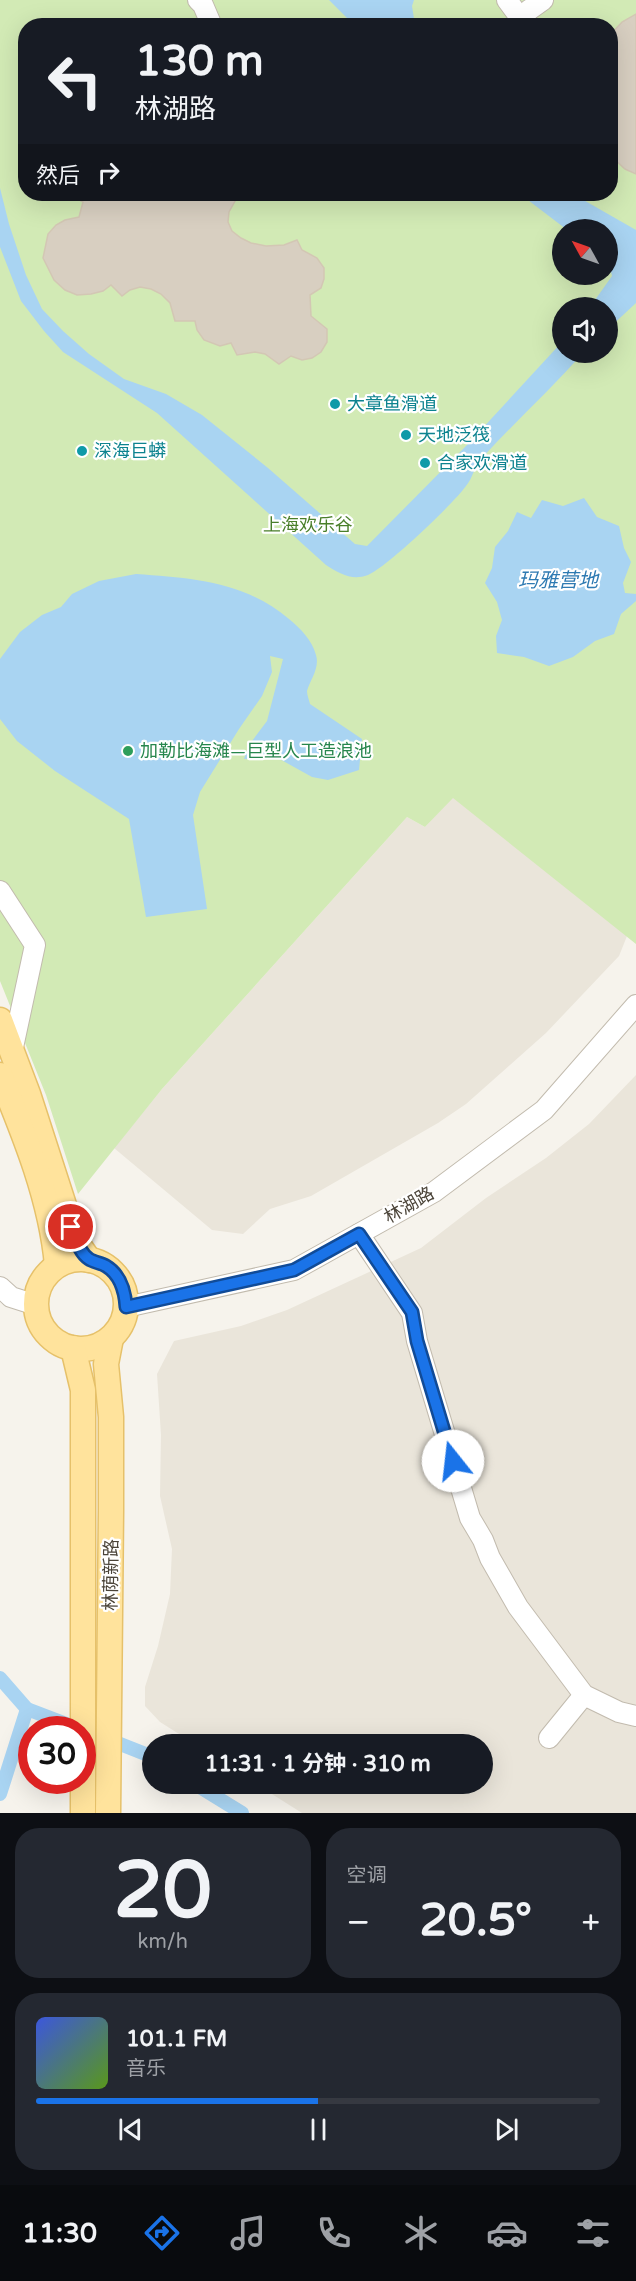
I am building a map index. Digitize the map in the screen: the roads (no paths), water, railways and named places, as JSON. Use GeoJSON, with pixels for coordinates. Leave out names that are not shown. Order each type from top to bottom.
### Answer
{"type":"FeatureCollection","features":[{"type":"Feature","properties":{"kind":"main road"},"geometry":{"type":"LineString","coordinates":[[0,1020],[28,1094],[71,1227],[89,1260]]}},
{"type":"Feature","properties":{"kind":"main road"},"geometry":{"type":"LineString","coordinates":[[0,1075],[31,1158],[54,1234],[57,1265]]}},
{"type":"Feature","properties":{"kind":"main road"},"geometry":{"type":"LineString","coordinates":[[111,1338],[89,1349],[60,1345],[48,1336],[40,1324],[36,1305],[36,1295],[42,1281],[57,1265],[80,1259],[89,1260],[108,1267],[118,1278],[125,1292],[126,1307]]}},
{"type":"Feature","properties":{"kind":"main road","name":"林荫新路"},"geometry":{"type":"LineString","coordinates":[[108,1813],[111,1417],[106,1364],[111,1338],[123,1322],[126,1307]]}},
{"type":"Feature","properties":{"kind":"main road","name":"林荫新路"},"geometry":{"type":"LineString","coordinates":[[73,1348],[83,1390],[83,1716]]}},
{"type":"Feature","properties":{"kind":"main road","name":"林荫新路"},"geometry":{"type":"LineString","coordinates":[[83,1794],[83,1813]]}},
{"type":"Feature","properties":{"kind":"street"},"geometry":{"type":"LineString","coordinates":[[198,0],[209,18]]}},
{"type":"Feature","properties":{"kind":"street"},"geometry":{"type":"LineString","coordinates":[[507,0],[517,18]]}},
{"type":"Feature","properties":{"kind":"street"},"geometry":{"type":"LineString","coordinates":[[523,18],[543,0]]}},
{"type":"Feature","properties":{"kind":"street"},"geometry":{"type":"LineString","coordinates":[[0,891],[35,945],[12,1052]]}},
{"type":"Feature","properties":{"kind":"street","name":"林湖路"},"geometry":{"type":"LineString","coordinates":[[126,1307],[294,1270],[434,1192],[544,1110],[636,1005]]}},
{"type":"Feature","properties":{"kind":"street"},"geometry":{"type":"LineString","coordinates":[[359,1234],[412,1312],[417,1341],[470,1518],[518,1607],[584,1695],[619,1712],[636,1716]]}},
{"type":"Feature","properties":{"kind":"street"},"geometry":{"type":"LineString","coordinates":[[0,1287],[11,1297],[36,1305]]}},
{"type":"Feature","properties":{"kind":"street"},"geometry":{"type":"LineString","coordinates":[[549,1738],[584,1695]]}},
{"type":"Feature","properties":{"kind":"water"},"geometry":{"type":"Polygon","coordinates":[[[329,0],[414,0],[412,6],[414,18],[347,18],[329,0]]]}},
{"type":"Feature","properties":{"kind":"water"},"geometry":{"type":"Polygon","coordinates":[[[0,188],[26,275],[42,309],[63,331],[89,354],[124,379],[166,394],[202,415],[268,468],[355,544],[367,546],[467,445],[552,353],[552,363],[574,363],[482,458],[466,486],[419,534],[377,570],[362,577],[346,576],[326,565],[157,413],[63,352],[21,301],[0,247],[0,188]]]}},
{"type":"Feature","properties":{"kind":"water"},"geometry":{"type":"Polygon","coordinates":[[[529,201],[585,201],[617,219],[553,219],[529,201]]]}},
{"type":"Feature","properties":{"kind":"water"},"geometry":{"type":"Polygon","coordinates":[[[618,220],[636,230],[636,303],[618,320],[618,297],[597,297],[606,285],[618,285],[618,220]]]}},
{"type":"Feature","properties":{"kind":"water","name":"玛雅营地"},"geometry":{"type":"Polygon","coordinates":[[[584,498],[597,517],[619,526],[624,548],[631,562],[623,583],[625,593],[636,594],[636,601],[621,614],[614,634],[595,641],[573,657],[549,666],[524,657],[497,653],[496,636],[502,620],[497,602],[485,583],[492,568],[495,547],[508,531],[517,512],[531,518],[542,500],[563,506],[584,498]]]}},
{"type":"Feature","properties":{"kind":"water","name":"加勒比海滩—巨型人工造浪池"},"geometry":{"type":"Polygon","coordinates":[[[136,574],[177,577],[217,584],[254,596],[272,606],[302,631],[314,650],[317,665],[307,691],[310,704],[362,739],[359,770],[328,780],[312,777],[276,757],[244,759],[249,745],[267,721],[283,659],[270,656],[272,672],[262,696],[200,792],[193,815],[207,909],[146,917],[129,819],[55,771],[17,741],[0,719],[0,659],[20,632],[42,615],[61,607],[72,594],[99,581],[136,574]]]}},
{"type":"Feature","properties":{"kind":"waterway"},"geometry":{"type":"LineString","coordinates":[[0,1678],[27,1709],[45,1716]]}},
{"type":"Feature","properties":{"kind":"waterway"},"geometry":{"type":"LineString","coordinates":[[0,1794],[27,1709]]}},
{"type":"Feature","properties":{"kind":"waterway"},"geometry":{"type":"LineString","coordinates":[[105,1738],[142,1753]]}},
{"type":"Feature","properties":{"kind":"waterway"},"geometry":{"type":"LineString","coordinates":[[211,1794],[242,1813]]}},
{"type":"Feature","properties":{"kind":"place","name":"大章鱼滑道"},"geometry":{"type":"Point","coordinates":[335,404]}},
{"type":"Feature","properties":{"kind":"place","name":"天地泛筏"},"geometry":{"type":"Point","coordinates":[406,435]}},
{"type":"Feature","properties":{"kind":"place","name":"深海巨蟒"},"geometry":{"type":"Point","coordinates":[82,451]}},
{"type":"Feature","properties":{"kind":"place","name":"合家欢滑道"},"geometry":{"type":"Point","coordinates":[425,463]}},
{"type":"Feature","properties":{"kind":"place","name":"加勒比海滩—巨型人工造浪池"},"geometry":{"type":"Point","coordinates":[128,751]}},
{"type":"Feature","properties":{"kind":"park label","name":"上海欢乐谷"},"geometry":{"type":"Point","coordinates":[308,525]}}]}
